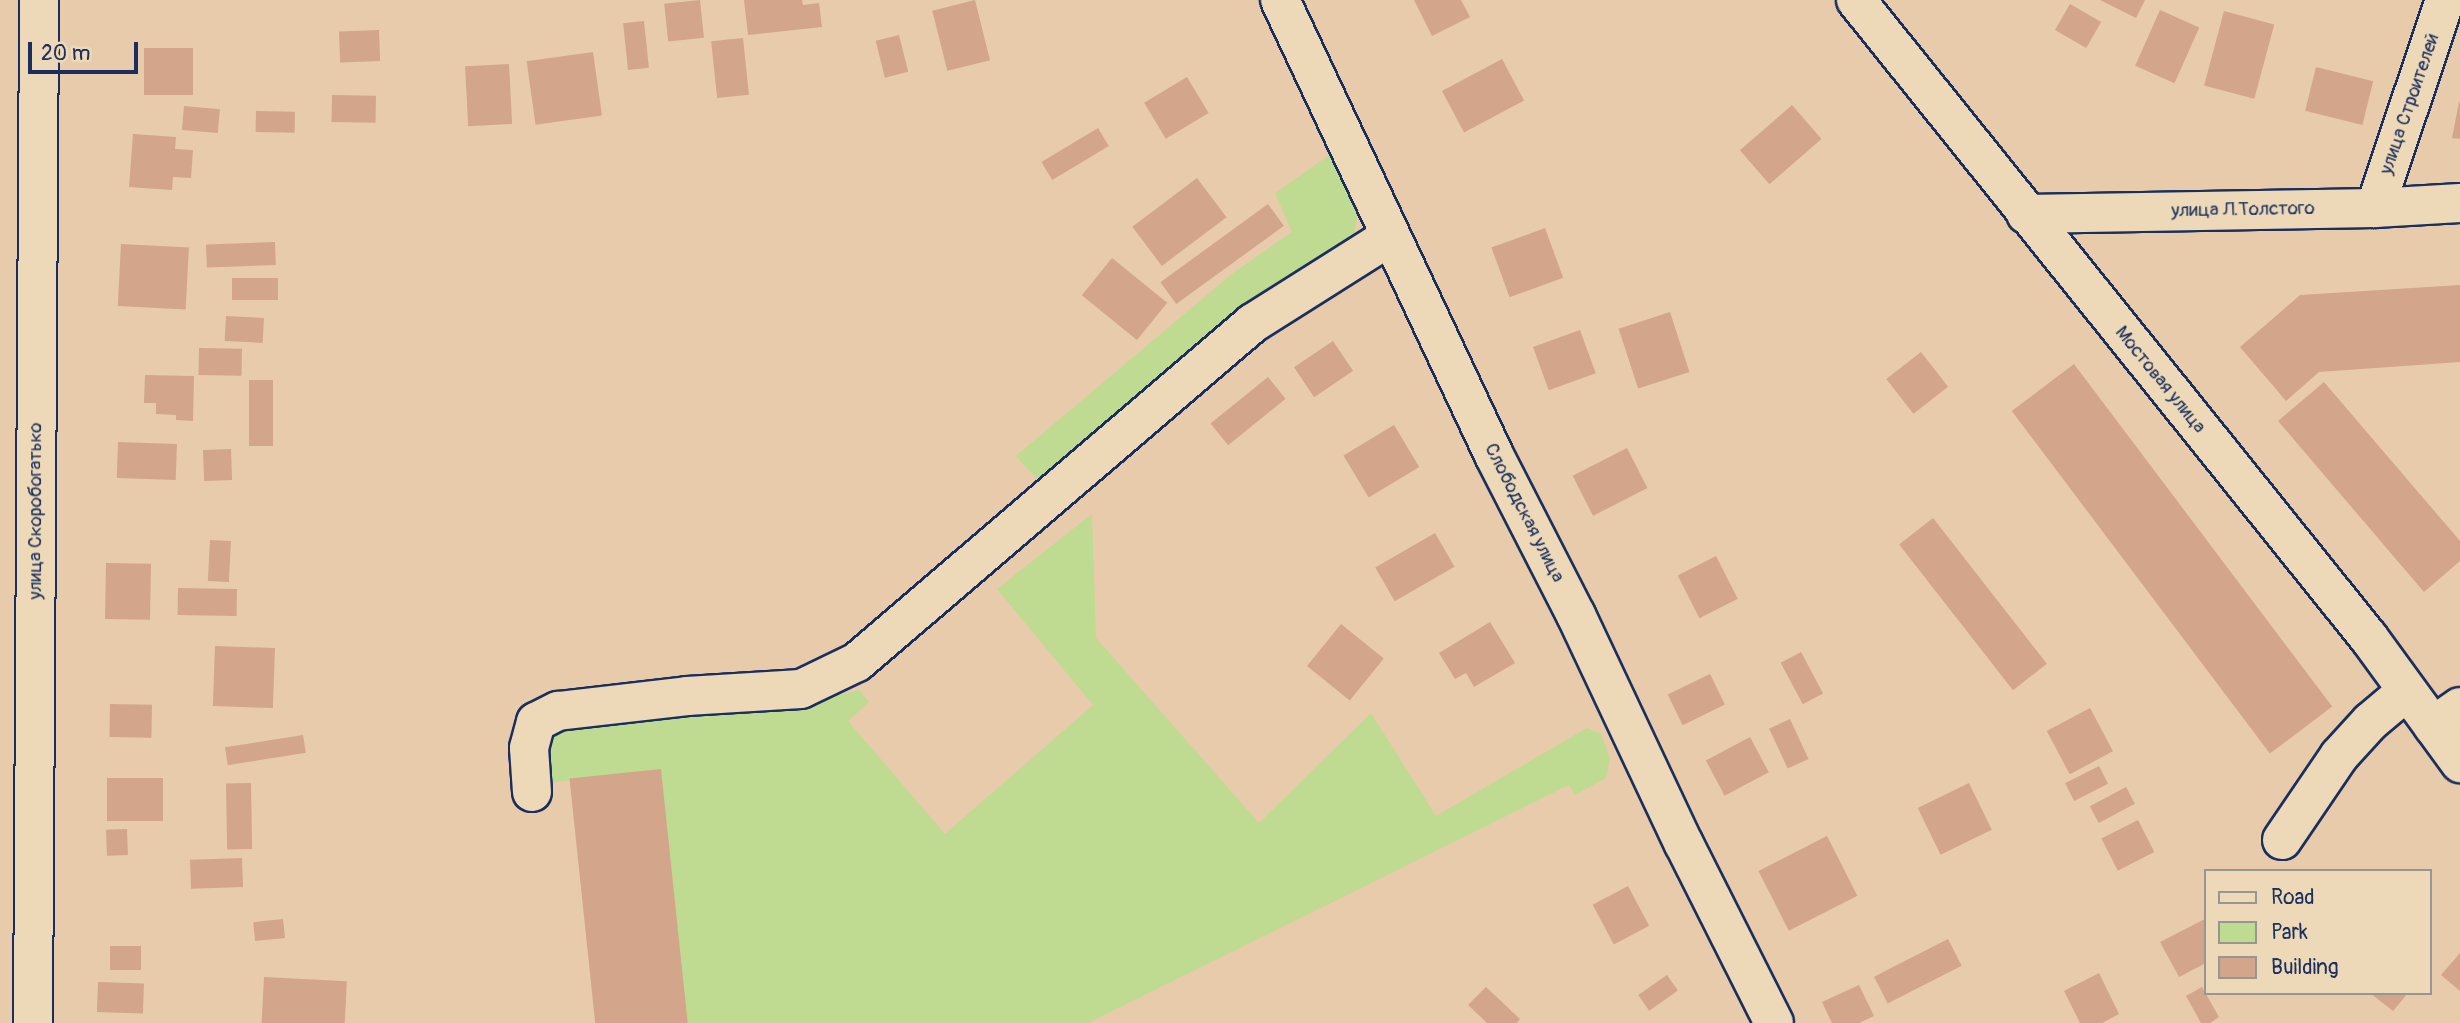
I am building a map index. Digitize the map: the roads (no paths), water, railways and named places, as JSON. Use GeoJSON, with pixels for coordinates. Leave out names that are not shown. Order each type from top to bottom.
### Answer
{"type":"FeatureCollection","features":[{"type":"Feature","properties":{"kind":"street","name":"улица Скоробогатько"},"geometry":{"type":"LineString","coordinates":[[33,1023],[39,0]]}},
{"type":"Feature","properties":{"kind":"street","name":"Слободская улица"},"geometry":{"type":"LineString","coordinates":[[1280,0],[1389,237],[1774,1023]]}},
{"type":"Feature","properties":{"kind":"street","name":"Мостовая улица"},"geometry":{"type":"LineString","coordinates":[[1856,0],[2369,638],[2407,691],[2446,717],[2460,763]]}},
{"type":"Feature","properties":{"kind":"street","name":"улица Строителей"},"geometry":{"type":"LineString","coordinates":[[2375,208],[2445,0]]}},
{"type":"Feature","properties":{"kind":"street","name":"улица Л.Толстого"},"geometry":{"type":"LineString","coordinates":[[2026,214],[2375,208],[2460,203]]}},
{"type":"Feature","properties":{"kind":"street"},"geometry":{"type":"LineString","coordinates":[[531,792],[529,748],[536,722],[558,711],[687,696],[801,689],[857,662],[1253,323],[1389,237]]}},
{"type":"Feature","properties":{"kind":"street"},"geometry":{"type":"LineString","coordinates":[[2282,840],[2339,756],[2370,722],[2407,691]]}}]}
